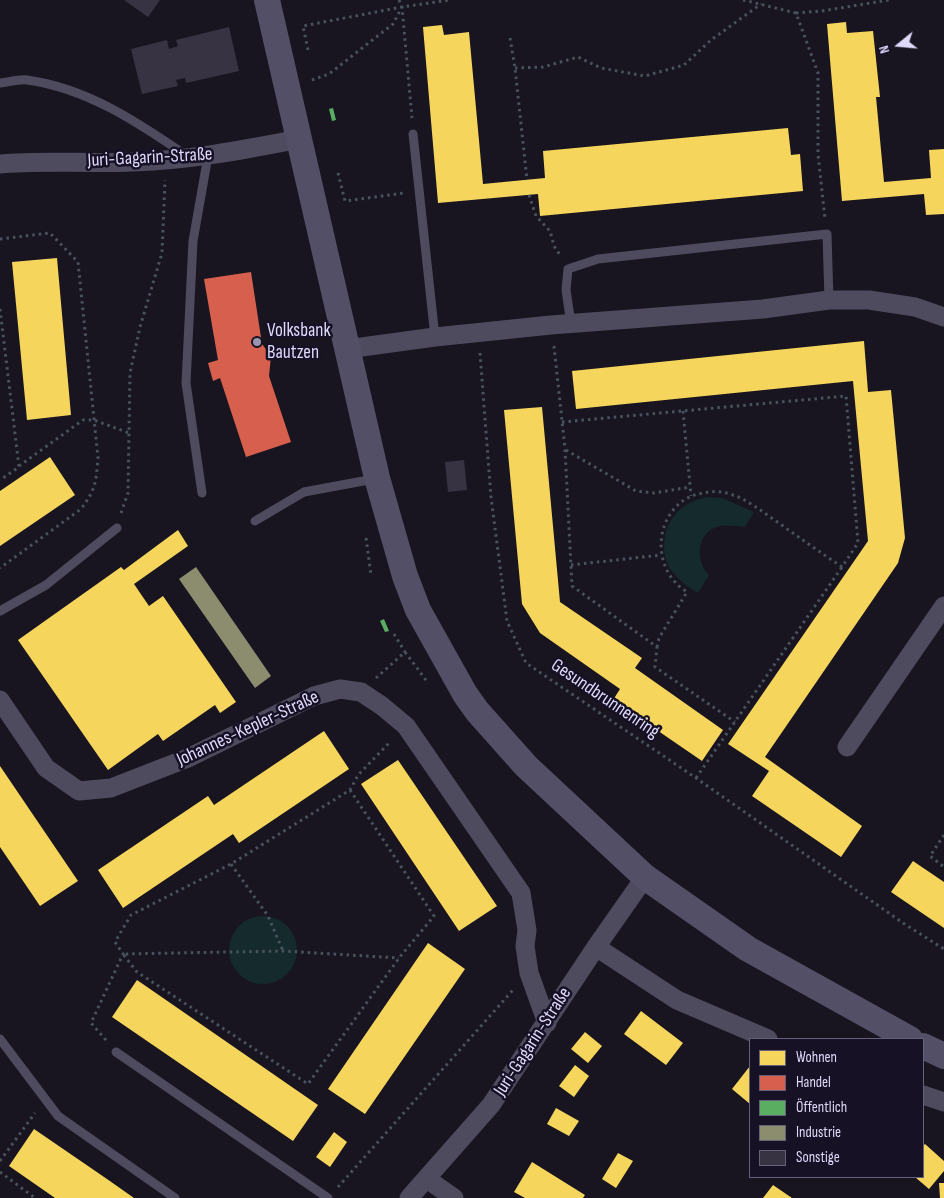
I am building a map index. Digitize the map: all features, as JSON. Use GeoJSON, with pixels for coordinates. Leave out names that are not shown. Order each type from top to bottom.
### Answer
{"type":"FeatureCollection","features":[{"type":"Feature","properties":{"kind":"street"},"geometry":{"type":"LineString","coordinates":[[266,0],[377,478],[405,576],[418,610],[465,694],[477,711],[526,766],[645,877],[748,949],[908,1038]]}},
{"type":"Feature","properties":{"kind":"street","name":"Juri-Gagarin-Straße"},"geometry":{"type":"LineString","coordinates":[[0,164],[28,161],[202,163],[299,139]]}},
{"type":"Feature","properties":{"kind":"street"},"geometry":{"type":"LineString","coordinates":[[347,349],[435,337],[551,325],[762,310],[829,300],[870,300],[915,307],[944,317]]}},
{"type":"Feature","properties":{"kind":"street"},"geometry":{"type":"LineString","coordinates":[[847,747],[944,606]]}},
{"type":"Feature","properties":{"kind":"street","name":"Johannes-Kepler-Straße"},"geometry":{"type":"LineString","coordinates":[[0,700],[46,768],[79,790],[111,788],[188,758],[314,696],[340,690],[361,692]]}},
{"type":"Feature","properties":{"kind":"street"},"geometry":{"type":"LineString","coordinates":[[361,692],[406,726],[521,893],[527,930],[525,946],[529,973],[546,1023]]}},
{"type":"Feature","properties":{"kind":"street","name":"Juri-Gagarin-Straße"},"geometry":{"type":"LineString","coordinates":[[409,1198],[491,1106],[596,946],[645,877]]}},
{"type":"Feature","properties":{"kind":"street"},"geometry":{"type":"LineString","coordinates":[[596,946],[677,1000],[766,1038]]}},
{"type":"Feature","properties":{"kind":"street"},"geometry":{"type":"LineString","coordinates":[[924,1046],[944,1056]]}},
{"type":"Feature","properties":{"kind":"street"},"geometry":{"type":"LineString","coordinates":[[924,1095],[944,1102]]}},
{"type":"Feature","properties":{"kind":"street"},"geometry":{"type":"LineString","coordinates":[[427,1179],[454,1198]]}},
{"type":"Feature","properties":{"kind":"lane"},"geometry":{"type":"LineString","coordinates":[[0,83],[25,80],[78,94],[119,112],[202,163],[186,383],[202,493]]}},
{"type":"Feature","properties":{"kind":"lane"},"geometry":{"type":"LineString","coordinates":[[413,134],[435,337]]}},
{"type":"Feature","properties":{"kind":"lane"},"geometry":{"type":"LineString","coordinates":[[571,324],[566,290],[568,269],[598,258],[827,234],[829,300]]}},
{"type":"Feature","properties":{"kind":"lane"},"geometry":{"type":"LineString","coordinates":[[255,521],[304,492],[377,478]]}},
{"type":"Feature","properties":{"kind":"lane"},"geometry":{"type":"LineString","coordinates":[[0,611],[46,585],[117,528]]}},
{"type":"Feature","properties":{"kind":"lane"},"geometry":{"type":"LineString","coordinates":[[0,1039],[44,1100],[58,1116],[175,1198]]}},
{"type":"Feature","properties":{"kind":"lane"},"geometry":{"type":"LineString","coordinates":[[116,1052],[328,1198]]}},
{"type":"Feature","properties":{"kind":"path"},"geometry":{"type":"LineString","coordinates":[[399,0],[402,7],[413,134]]}},
{"type":"Feature","properties":{"kind":"path"},"geometry":{"type":"LineString","coordinates":[[308,50],[303,26],[450,0]]}},
{"type":"Feature","properties":{"kind":"path"},"geometry":{"type":"LineString","coordinates":[[743,0],[796,13],[822,11],[889,0]]}},
{"type":"Feature","properties":{"kind":"path"},"geometry":{"type":"LineString","coordinates":[[516,68],[543,67],[578,57],[601,68],[645,76],[684,65],[711,40],[761,4]]}},
{"type":"Feature","properties":{"kind":"path"},"geometry":{"type":"LineString","coordinates":[[286,86],[330,74],[393,24],[402,7]]}},
{"type":"Feature","properties":{"kind":"path"},"geometry":{"type":"LineString","coordinates":[[796,13],[818,73],[818,154],[827,234]]}},
{"type":"Feature","properties":{"kind":"path"},"geometry":{"type":"LineString","coordinates":[[510,38],[516,68],[528,180]]}},
{"type":"Feature","properties":{"kind":"path"},"geometry":{"type":"LineString","coordinates":[[117,528],[128,493],[130,373],[140,327],[162,253],[165,179],[202,163]]}},
{"type":"Feature","properties":{"kind":"path"},"geometry":{"type":"LineString","coordinates":[[338,173],[345,201],[419,191]]}},
{"type":"Feature","properties":{"kind":"path"},"geometry":{"type":"LineString","coordinates":[[529,195],[536,216],[550,231],[554,246],[568,269]]}},
{"type":"Feature","properties":{"kind":"path"},"geometry":{"type":"LineString","coordinates":[[0,239],[50,233],[78,262],[98,458],[96,483],[90,497],[81,508],[0,568]]}},
{"type":"Feature","properties":{"kind":"path"},"geometry":{"type":"LineString","coordinates":[[0,309],[19,467]]}},
{"type":"Feature","properties":{"kind":"path"},"geometry":{"type":"LineString","coordinates":[[551,325],[565,449],[572,586],[657,647]]}},
{"type":"Feature","properties":{"kind":"path","name":"Gesundbrunnenring"},"geometry":{"type":"LineString","coordinates":[[478,333],[491,498],[507,620],[526,663],[696,778],[903,923],[944,949]]}},
{"type":"Feature","properties":{"kind":"path"},"geometry":{"type":"LineString","coordinates":[[562,422],[846,396],[858,543],[696,778]]}},
{"type":"Feature","properties":{"kind":"path"},"geometry":{"type":"LineString","coordinates":[[682,411],[691,496]]}},
{"type":"Feature","properties":{"kind":"path"},"geometry":{"type":"LineString","coordinates":[[0,480],[83,420],[94,420],[129,433]]}},
{"type":"Feature","properties":{"kind":"path"},"geometry":{"type":"LineString","coordinates":[[565,449],[636,491],[654,493],[690,487]]}},
{"type":"Feature","properties":{"kind":"path"},"geometry":{"type":"LineString","coordinates":[[735,722],[655,667],[659,638],[686,592],[669,574],[661,555],[660,540],[664,524],[672,510],[681,501],[691,496],[713,491],[730,494],[752,505],[842,567]]}},
{"type":"Feature","properties":{"kind":"path"},"geometry":{"type":"LineString","coordinates":[[571,565],[661,555]]}},
{"type":"Feature","properties":{"kind":"path"},"geometry":{"type":"LineString","coordinates":[[394,634],[428,684]]}},
{"type":"Feature","properties":{"kind":"path"},"geometry":{"type":"LineString","coordinates":[[361,692],[405,652]]}},
{"type":"Feature","properties":{"kind":"path"},"geometry":{"type":"LineString","coordinates":[[350,790],[434,916],[399,958],[308,1084],[137,972],[115,942],[131,915],[231,864],[350,790],[358,775],[406,726]]}},
{"type":"Feature","properties":{"kind":"path"},"geometry":{"type":"LineString","coordinates":[[944,834],[930,856],[944,867]]}},
{"type":"Feature","properties":{"kind":"path"},"geometry":{"type":"LineString","coordinates":[[231,864],[268,916],[283,951]]}},
{"type":"Feature","properties":{"kind":"path"},"geometry":{"type":"LineString","coordinates":[[123,954],[283,951],[399,958]]}},
{"type":"Feature","properties":{"kind":"path"},"geometry":{"type":"LineString","coordinates":[[116,1052],[91,1023],[123,954]]}},
{"type":"Feature","properties":{"kind":"path"},"geometry":{"type":"LineString","coordinates":[[328,1198],[529,973]]}},
{"type":"Feature","properties":{"kind":"path"},"geometry":{"type":"LineString","coordinates":[[0,1161],[44,1100]]}},
{"type":"Feature","properties":{"kind":"path"},"geometry":{"type":"LineString","coordinates":[[0,1172],[35,1198]]}},
{"type":"Feature","properties":{"kind":"green space"},"geometry":{"type":"Polygon","coordinates":[[[708,497],[722,498],[754,512],[745,527],[720,526],[710,530],[705,535],[700,548],[700,556],[701,563],[709,575],[698,593],[683,583],[671,570],[667,562],[664,545],[667,528],[676,513],[689,503],[708,497]]]}},
{"type":"Feature","properties":{"kind":"green space"},"geometry":{"type":"Polygon","coordinates":[[[263,916],[276,919],[287,926],[294,937],[297,950],[294,963],[287,974],[276,981],[263,984],[250,981],[239,974],[232,963],[229,950],[232,937],[239,926],[250,919],[263,916]]]}},
{"type":"Feature","properties":{"kind":"building: Wohnen"},"geometry":{"type":"Polygon","coordinates":[[[846,22],[847,33],[873,31],[880,97],[876,97],[884,182],[931,178],[929,150],[944,149],[944,214],[926,215],[924,194],[842,201],[827,24],[846,22]]]}},
{"type":"Feature","properties":{"kind":"building: Wohnen"},"geometry":{"type":"Polygon","coordinates":[[[442,25],[444,35],[469,32],[483,184],[545,178],[543,151],[788,128],[791,155],[800,154],[803,191],[540,216],[538,194],[438,203],[423,27],[442,25]]]}},
{"type":"Feature","properties":{"kind":"building: Wohnen"},"geometry":{"type":"Polygon","coordinates":[[[57,258],[71,415],[27,420],[12,262],[57,258]]]}},
{"type":"Feature","properties":{"kind":"building: Wohnen"},"geometry":{"type":"Polygon","coordinates":[[[864,341],[868,392],[891,390],[905,538],[898,563],[765,757],[862,826],[841,857],[752,796],[769,771],[728,744],[868,541],[853,381],[576,409],[572,371],[864,341]]]}},
{"type":"Feature","properties":{"kind":"building: Wohnen"},"geometry":{"type":"Polygon","coordinates":[[[542,407],[560,602],[642,658],[635,668],[723,730],[702,761],[613,700],[620,689],[540,633],[522,604],[504,410],[542,407]]]}},
{"type":"Feature","properties":{"kind":"building: Wohnen"},"geometry":{"type":"Polygon","coordinates":[[[50,457],[75,495],[0,546],[0,491],[50,457]]]}},
{"type":"Feature","properties":{"kind":"building: Wohnen"},"geometry":{"type":"Polygon","coordinates":[[[178,530],[188,546],[134,584],[149,606],[163,596],[236,702],[220,713],[215,705],[163,741],[158,734],[108,770],[18,640],[121,567],[124,570],[178,530]]]}},
{"type":"Feature","properties":{"kind":"building: Wohnen"},"geometry":{"type":"Polygon","coordinates":[[[324,731],[349,769],[239,843],[233,834],[123,908],[98,870],[208,796],[214,805],[324,731]]]}},
{"type":"Feature","properties":{"kind":"building: Wohnen"},"geometry":{"type":"Polygon","coordinates":[[[398,760],[497,906],[459,931],[361,784],[398,760]]]}},
{"type":"Feature","properties":{"kind":"building: Wohnen"},"geometry":{"type":"Polygon","coordinates":[[[0,766],[78,881],[40,906],[0,847],[0,766]]]}},
{"type":"Feature","properties":{"kind":"building: Wohnen"},"geometry":{"type":"Polygon","coordinates":[[[913,861],[944,882],[944,928],[891,892],[913,861]]]}},
{"type":"Feature","properties":{"kind":"building: Wohnen"},"geometry":{"type":"Polygon","coordinates":[[[428,943],[465,969],[365,1114],[328,1089],[428,943]]]}},
{"type":"Feature","properties":{"kind":"building: Wohnen"},"geometry":{"type":"Polygon","coordinates":[[[137,980],[318,1105],[293,1141],[112,1017],[137,980]]]}},
{"type":"Feature","properties":{"kind":"building: Wohnen"},"geometry":{"type":"Polygon","coordinates":[[[641,1011],[683,1043],[666,1065],[624,1034],[641,1011]]]}},
{"type":"Feature","properties":{"kind":"building: Wohnen"},"geometry":{"type":"Polygon","coordinates":[[[585,1032],[602,1046],[588,1063],[571,1049],[585,1032]]]}},
{"type":"Feature","properties":{"kind":"building: Wohnen"},"geometry":{"type":"Polygon","coordinates":[[[575,1065],[589,1076],[574,1097],[559,1086],[575,1065]]]}},
{"type":"Feature","properties":{"kind":"building: Wohnen"},"geometry":{"type":"Polygon","coordinates":[[[749,1067],[749,1103],[732,1089],[749,1067]]]}},
{"type":"Feature","properties":{"kind":"building: Wohnen"},"geometry":{"type":"Polygon","coordinates":[[[556,1108],[579,1121],[569,1136],[547,1124],[556,1108]]]}},
{"type":"Feature","properties":{"kind":"building: Wohnen"},"geometry":{"type":"Polygon","coordinates":[[[34,1129],[134,1198],[55,1198],[9,1166],[34,1129]]]}},
{"type":"Feature","properties":{"kind":"building: Wohnen"},"geometry":{"type":"Polygon","coordinates":[[[334,1132],[347,1142],[330,1167],[316,1157],[334,1132]]]}},
{"type":"Feature","properties":{"kind":"building: Wohnen"},"geometry":{"type":"Polygon","coordinates":[[[924,1145],[944,1161],[944,1171],[929,1189],[916,1178],[924,1178],[924,1145]]]}},
{"type":"Feature","properties":{"kind":"building: Wohnen"},"geometry":{"type":"Polygon","coordinates":[[[618,1153],[633,1161],[616,1188],[602,1179],[618,1153]]]}},
{"type":"Feature","properties":{"kind":"building: Wohnen"},"geometry":{"type":"Polygon","coordinates":[[[532,1162],[585,1195],[583,1198],[525,1198],[514,1192],[532,1162]]]}},
{"type":"Feature","properties":{"kind":"building: Wohnen"},"geometry":{"type":"Polygon","coordinates":[[[939,1183],[944,1183],[944,1198],[940,1198],[939,1183]]]}},
{"type":"Feature","properties":{"kind":"building: Wohnen"},"geometry":{"type":"Polygon","coordinates":[[[773,1185],[792,1198],[763,1198],[773,1185]]]}},
{"type":"Feature","properties":{"kind":"building: Handel"},"geometry":{"type":"Polygon","coordinates":[[[251,272],[262,344],[271,356],[269,376],[291,442],[246,457],[220,378],[213,381],[208,363],[218,360],[204,279],[251,272]]]}},
{"type":"Feature","properties":{"kind":"building: Öffentlich"},"geometry":{"type":"Polygon","coordinates":[[[333,108],[336,120],[332,121],[329,109],[333,108]]]}},
{"type":"Feature","properties":{"kind":"building: Öffentlich"},"geometry":{"type":"Polygon","coordinates":[[[384,619],[389,631],[385,632],[380,621],[384,619]]]}},
{"type":"Feature","properties":{"kind":"building: Industrie"},"geometry":{"type":"Polygon","coordinates":[[[196,567],[271,676],[255,688],[179,579],[196,567]]]}},
{"type":"Feature","properties":{"kind":"building: Sonstige"},"geometry":{"type":"Polygon","coordinates":[[[124,0],[160,0],[148,17],[124,0]]]}},
{"type":"Feature","properties":{"kind":"building: Sonstige"},"geometry":{"type":"Polygon","coordinates":[[[229,27],[239,71],[186,83],[185,78],[176,80],[178,86],[142,94],[131,49],[167,40],[169,49],[178,46],[176,40],[229,27]]]}},
{"type":"Feature","properties":{"kind":"building: Sonstige"},"geometry":{"type":"Polygon","coordinates":[[[464,460],[467,490],[448,492],[445,462],[464,460]]]}},
{"type":"Feature","properties":{"kind":"place","name":"Volksbank Bautzen"},"geometry":{"type":"Point","coordinates":[257,342]}}]}
